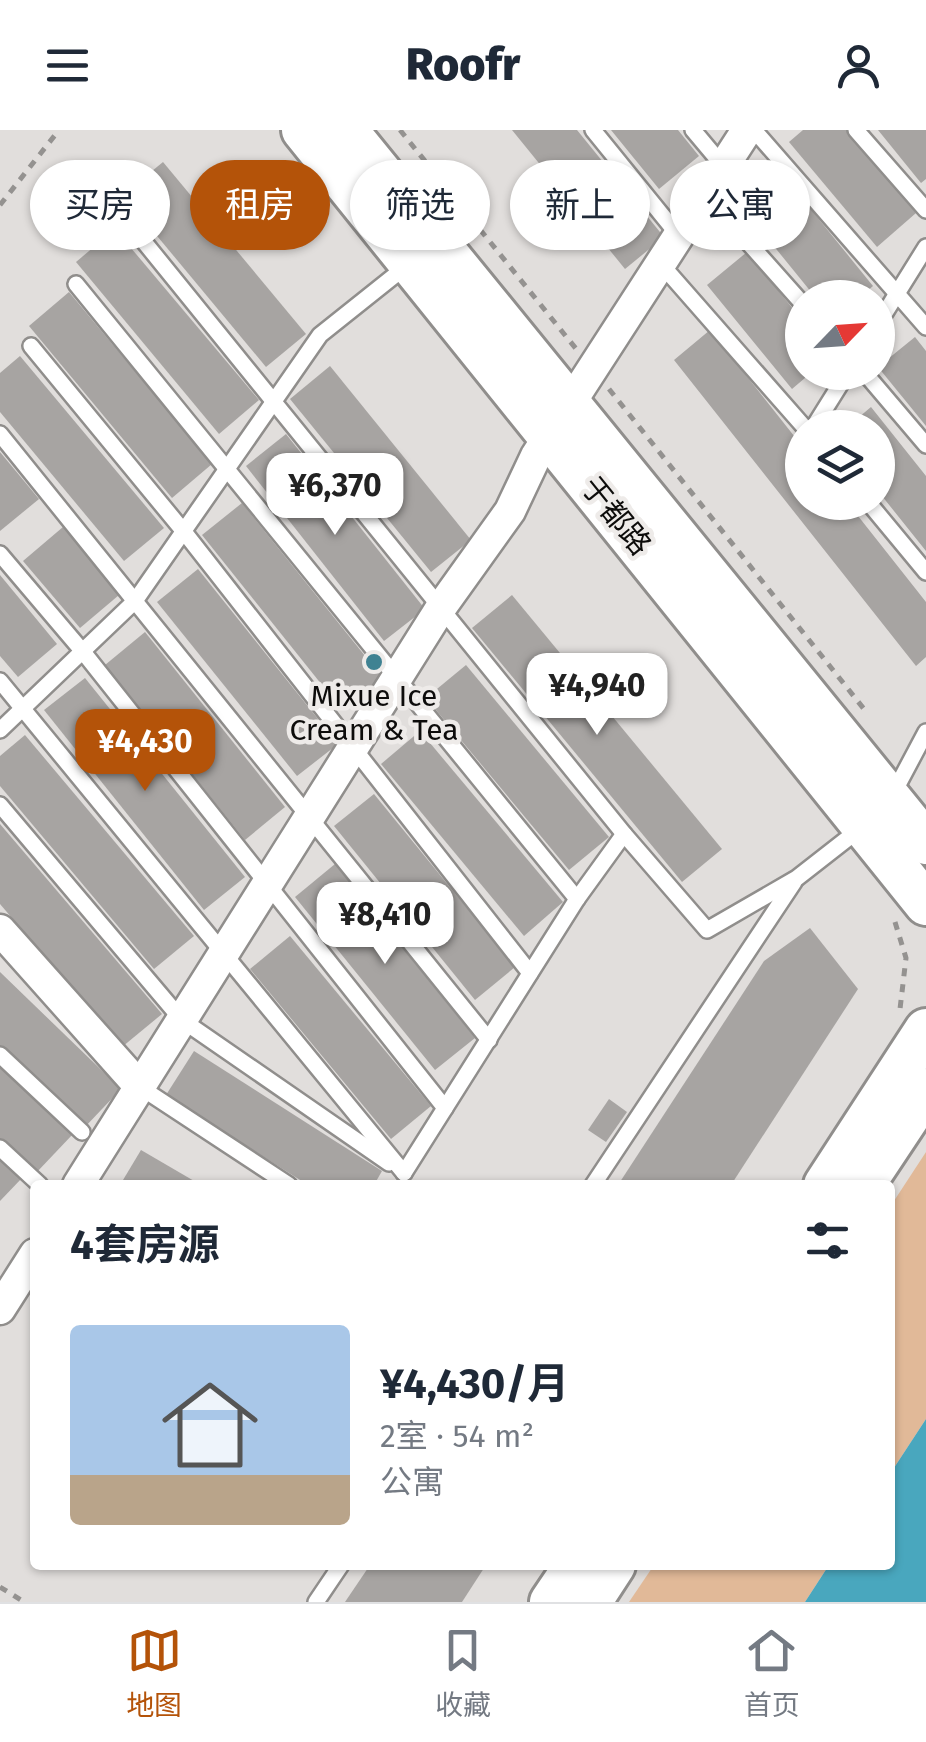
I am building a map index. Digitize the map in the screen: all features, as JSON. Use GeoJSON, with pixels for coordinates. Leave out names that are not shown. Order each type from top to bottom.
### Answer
{"type":"FeatureCollection","features":[{"type":"Feature","properties":{"kind":"main road","name":"于都路"},"geometry":{"type":"LineString","coordinates":[[303,130],[412,262],[572,402]]}},
{"type":"Feature","properties":{"kind":"main road","name":"于都路"},"geometry":{"type":"LineString","coordinates":[[346,130],[572,402],[877,813],[910,911]]}},
{"type":"Feature","properties":{"kind":"main road","name":"于都路"},"geometry":{"type":"LineString","coordinates":[[877,813],[926,843]]}},
{"type":"Feature","properties":{"kind":"main road"},"geometry":{"type":"LineString","coordinates":[[827,1180],[912,1022]]}},
{"type":"Feature","properties":{"kind":"main road"},"geometry":{"type":"LineString","coordinates":[[867,1180],[926,1090]]}},
{"type":"Feature","properties":{"kind":"main road"},"geometry":{"type":"LineString","coordinates":[[551,1602],[573,1570]]}},
{"type":"Feature","properties":{"kind":"main road"},"geometry":{"type":"LineString","coordinates":[[590,1602],[611,1570]]}},
{"type":"Feature","properties":{"kind":"street"},"geometry":{"type":"LineString","coordinates":[[729,160],[751,130]]}},
{"type":"Feature","properties":{"kind":"street"},"geometry":{"type":"LineString","coordinates":[[81,1180],[442,606],[510,511],[572,402],[670,250]]}},
{"type":"Feature","properties":{"kind":"street"},"geometry":{"type":"LineString","coordinates":[[3,941],[140,1087]]}},
{"type":"Feature","properties":{"kind":"street"},"geometry":{"type":"LineString","coordinates":[[0,1309],[30,1262]]}},
{"type":"Feature","properties":{"kind":"lane"},"geometry":{"type":"LineString","coordinates":[[593,130],[670,225]]}},
{"type":"Feature","properties":{"kind":"lane"},"geometry":{"type":"LineString","coordinates":[[693,130],[718,160]]}},
{"type":"Feature","properties":{"kind":"lane"},"geometry":{"type":"LineString","coordinates":[[751,130],[926,327]]}},
{"type":"Feature","properties":{"kind":"lane"},"geometry":{"type":"LineString","coordinates":[[856,130],[926,210]]}},
{"type":"Feature","properties":{"kind":"lane"},"geometry":{"type":"LineString","coordinates":[[895,296],[926,246]]}},
{"type":"Feature","properties":{"kind":"lane"},"geometry":{"type":"LineString","coordinates":[[152,250],[278,400],[624,834],[708,930],[797,878],[877,813],[926,732]]}},
{"type":"Feature","properties":{"kind":"lane"},"geometry":{"type":"LineString","coordinates":[[755,250],[785,284]]}},
{"type":"Feature","properties":{"kind":"lane"},"geometry":{"type":"LineString","coordinates":[[0,730],[135,601],[320,335],[412,262]]}},
{"type":"Feature","properties":{"kind":"lane"},"geometry":{"type":"LineString","coordinates":[[661,264],[789,410]]}},
{"type":"Feature","properties":{"kind":"lane"},"geometry":{"type":"LineString","coordinates":[[76,284],[577,898]]}},
{"type":"Feature","properties":{"kind":"lane"},"geometry":{"type":"LineString","coordinates":[[31,346],[185,533],[530,973]]}},
{"type":"Feature","properties":{"kind":"lane"},"geometry":{"type":"LineString","coordinates":[[879,390],[926,446]]}},
{"type":"Feature","properties":{"kind":"lane"},"geometry":{"type":"LineString","coordinates":[[0,434],[489,1040]]}},
{"type":"Feature","properties":{"kind":"lane"},"geometry":{"type":"LineString","coordinates":[[883,520],[926,572]]}},
{"type":"Feature","properties":{"kind":"lane"},"geometry":{"type":"LineString","coordinates":[[0,554],[84,653],[445,1108]]}},
{"type":"Feature","properties":{"kind":"lane"},"geometry":{"type":"LineString","coordinates":[[0,681],[404,1174]]}},
{"type":"Feature","properties":{"kind":"lane"},"geometry":{"type":"LineString","coordinates":[[0,805],[182,1020],[404,1174]]}},
{"type":"Feature","properties":{"kind":"lane"},"geometry":{"type":"LineString","coordinates":[[404,1174],[577,898],[624,834]]}},
{"type":"Feature","properties":{"kind":"lane"},"geometry":{"type":"LineString","coordinates":[[597,1180],[797,878]]}},
{"type":"Feature","properties":{"kind":"lane"},"geometry":{"type":"LineString","coordinates":[[0,1056],[82,1132]]}},
{"type":"Feature","properties":{"kind":"lane"},"geometry":{"type":"LineString","coordinates":[[140,1087],[281,1180]]}},
{"type":"Feature","properties":{"kind":"lane"},"geometry":{"type":"LineString","coordinates":[[0,1148],[35,1180]]}},
{"type":"Feature","properties":{"kind":"lane"},"geometry":{"type":"LineString","coordinates":[[316,1602],[338,1570]]}},
{"type":"Feature","properties":{"kind":"path"},"geometry":{"type":"LineString","coordinates":[[0,205],[59,130]]}},
{"type":"Feature","properties":{"kind":"path"},"geometry":{"type":"LineString","coordinates":[[400,130],[572,402],[872,720]]}},
{"type":"Feature","properties":{"kind":"path"},"geometry":{"type":"LineString","coordinates":[[910,911],[906,958],[912,1022]]}},
{"type":"Feature","properties":{"kind":"path"},"geometry":{"type":"LineString","coordinates":[[0,1586],[24,1602]]}},
{"type":"Feature","properties":{"kind":"shaded area"},"geometry":{"type":"Polygon","coordinates":[[[926,1152],[926,1419],[895,1466],[895,1199],[926,1152]]]}},
{"type":"Feature","properties":{"kind":"shaded area"},"geometry":{"type":"Polygon","coordinates":[[[651,1570],[826,1570],[805,1602],[629,1602],[651,1570]]]}},
{"type":"Feature","properties":{"kind":"water"},"geometry":{"type":"Polygon","coordinates":[[[926,1419],[926,1602],[805,1602],[826,1570],[895,1570],[895,1466],[926,1419]]]}},
{"type":"Feature","properties":{"kind":"building"},"geometry":{"type":"Polygon","coordinates":[[[512,130],[577,130],[601,160],[536,160],[512,130]]]}},
{"type":"Feature","properties":{"kind":"building"},"geometry":{"type":"Polygon","coordinates":[[[611,130],[678,130],[699,156],[694,160],[670,160],[670,180],[659,189],[650,178],[650,160],[635,160],[611,130]]]}},
{"type":"Feature","properties":{"kind":"building"},"geometry":{"type":"Polygon","coordinates":[[[803,130],[846,130],[916,213],[877,247],[810,167],[810,160],[804,160],[789,142],[803,130]]]}},
{"type":"Feature","properties":{"kind":"building"},"geometry":{"type":"Polygon","coordinates":[[[878,130],[926,130],[926,179],[921,183],[878,130]]]}},
{"type":"Feature","properties":{"kind":"building"},"geometry":{"type":"Polygon","coordinates":[[[170,170],[190,194],[190,250],[236,250],[306,334],[266,367],[169,250],[170,170]]]}},
{"type":"Feature","properties":{"kind":"building"},"geometry":{"type":"Polygon","coordinates":[[[810,208],[868,280],[801,280],[777,250],[810,250],[810,208]]]}},
{"type":"Feature","properties":{"kind":"building"},"geometry":{"type":"Polygon","coordinates":[[[650,220],[664,237],[650,248],[650,220]]]}},
{"type":"Feature","properties":{"kind":"building"},"geometry":{"type":"Polygon","coordinates":[[[90,250],[133,250],[259,400],[219,434],[76,262],[90,250]]]}},
{"type":"Feature","properties":{"kind":"building"},"geometry":{"type":"Polygon","coordinates":[[[610,250],[648,250],[625,269],[610,250]]]}},
{"type":"Feature","properties":{"kind":"building"},"geometry":{"type":"Polygon","coordinates":[[[747,252],[785,299],[785,380],[707,285],[747,252]]]}},
{"type":"Feature","properties":{"kind":"building"},"geometry":{"type":"Polygon","coordinates":[[[69,292],[212,464],[172,498],[29,326],[69,292]]]}},
{"type":"Feature","properties":{"kind":"building"},"geometry":{"type":"Polygon","coordinates":[[[710,330],[785,425],[785,500],[674,360],[710,330]]]}},
{"type":"Feature","properties":{"kind":"building"},"geometry":{"type":"Polygon","coordinates":[[[915,337],[926,351],[926,426],[895,388],[895,353],[915,337]]]}},
{"type":"Feature","properties":{"kind":"building"},"geometry":{"type":"Polygon","coordinates":[[[20,356],[164,528],[124,561],[0,412],[0,373],[20,356]]]}},
{"type":"Feature","properties":{"kind":"building"},"geometry":{"type":"Polygon","coordinates":[[[330,366],[471,540],[431,572],[290,399],[330,366]]]}},
{"type":"Feature","properties":{"kind":"building"},"geometry":{"type":"Polygon","coordinates":[[[286,434],[425,609],[384,641],[246,466],[286,434]]]}},
{"type":"Feature","properties":{"kind":"building"},"geometry":{"type":"Polygon","coordinates":[[[895,437],[926,476],[926,551],[895,512],[895,437]]]}},
{"type":"Feature","properties":{"kind":"building"},"geometry":{"type":"Polygon","coordinates":[[[0,452],[39,499],[0,531],[0,452]]]}},
{"type":"Feature","properties":{"kind":"building"},"geometry":{"type":"Polygon","coordinates":[[[242,503],[382,677],[342,710],[202,535],[242,503]]]}},
{"type":"Feature","properties":{"kind":"building"},"geometry":{"type":"Polygon","coordinates":[[[801,520],[861,520],[926,602],[926,657],[916,666],[801,520]]]}},
{"type":"Feature","properties":{"kind":"building"},"geometry":{"type":"Polygon","coordinates":[[[63,527],[119,595],[80,628],[23,561],[63,527]]]}},
{"type":"Feature","properties":{"kind":"building"},"geometry":{"type":"Polygon","coordinates":[[[198,569],[338,744],[297,776],[157,602],[198,569]]]}},
{"type":"Feature","properties":{"kind":"building"},"geometry":{"type":"Polygon","coordinates":[[[0,575],[57,644],[18,677],[0,656],[0,575]]]}},
{"type":"Feature","properties":{"kind":"building"},"geometry":{"type":"Polygon","coordinates":[[[512,595],[722,849],[682,882],[472,628],[512,595]]]}},
{"type":"Feature","properties":{"kind":"building"},"geometry":{"type":"Polygon","coordinates":[[[145,632],[285,807],[245,840],[105,665],[145,632]]]}},
{"type":"Feature","properties":{"kind":"building"},"geometry":{"type":"Polygon","coordinates":[[[466,665],[609,837],[569,870],[426,698],[466,665]]]}},
{"type":"Feature","properties":{"kind":"building"},"geometry":{"type":"Polygon","coordinates":[[[85,678],[245,877],[204,910],[44,710],[85,678]]]}},
{"type":"Feature","properties":{"kind":"building"},"geometry":{"type":"Polygon","coordinates":[[[420,731],[563,902],[524,936],[381,764],[420,731]]]}},
{"type":"Feature","properties":{"kind":"building"},"geometry":{"type":"Polygon","coordinates":[[[25,735],[194,936],[154,969],[0,786],[0,756],[25,735]]]}},
{"type":"Feature","properties":{"kind":"building"},"geometry":{"type":"Polygon","coordinates":[[[374,794],[515,967],[475,1000],[334,826],[374,794]]]}},
{"type":"Feature","properties":{"kind":"building"},"geometry":{"type":"Polygon","coordinates":[[[0,824],[162,1014],[122,1047],[0,904],[0,824]]]}},
{"type":"Feature","properties":{"kind":"building"},"geometry":{"type":"Polygon","coordinates":[[[335,864],[475,1038],[435,1070],[295,897],[335,864]]]}},
{"type":"Feature","properties":{"kind":"building"},"geometry":{"type":"Polygon","coordinates":[[[810,928],[858,989],[734,1180],[621,1180],[764,961],[810,928]]]}},
{"type":"Feature","properties":{"kind":"building"},"geometry":{"type":"Polygon","coordinates":[[[290,936],[431,1106],[391,1139],[250,969],[290,936]]]}},
{"type":"Feature","properties":{"kind":"building"},"geometry":{"type":"Polygon","coordinates":[[[0,972],[121,1089],[84,1128],[0,1047],[0,972]]]}},
{"type":"Feature","properties":{"kind":"building"},"geometry":{"type":"Polygon","coordinates":[[[194,1051],[382,1171],[377,1180],[300,1180],[166,1095],[194,1051]]]}},
{"type":"Feature","properties":{"kind":"building"},"geometry":{"type":"Polygon","coordinates":[[[0,1064],[73,1134],[36,1173],[0,1139],[0,1064]]]}},
{"type":"Feature","properties":{"kind":"building"},"geometry":{"type":"Polygon","coordinates":[[[609,1099],[627,1112],[606,1142],[588,1130],[609,1099]]]}},
{"type":"Feature","properties":{"kind":"building"},"geometry":{"type":"Polygon","coordinates":[[[141,1150],[192,1180],[123,1180],[141,1150]]]}},
{"type":"Feature","properties":{"kind":"building"},"geometry":{"type":"Polygon","coordinates":[[[0,1156],[22,1178],[0,1201],[0,1156]]]}},
{"type":"Feature","properties":{"kind":"building"},"geometry":{"type":"Polygon","coordinates":[[[367,1570],[483,1570],[462,1602],[345,1602],[367,1570]]]}},
{"type":"Feature","properties":{"kind":"place","name":"Mixue Ice Cream & Tea"},"geometry":{"type":"Point","coordinates":[374,662]}}]}
